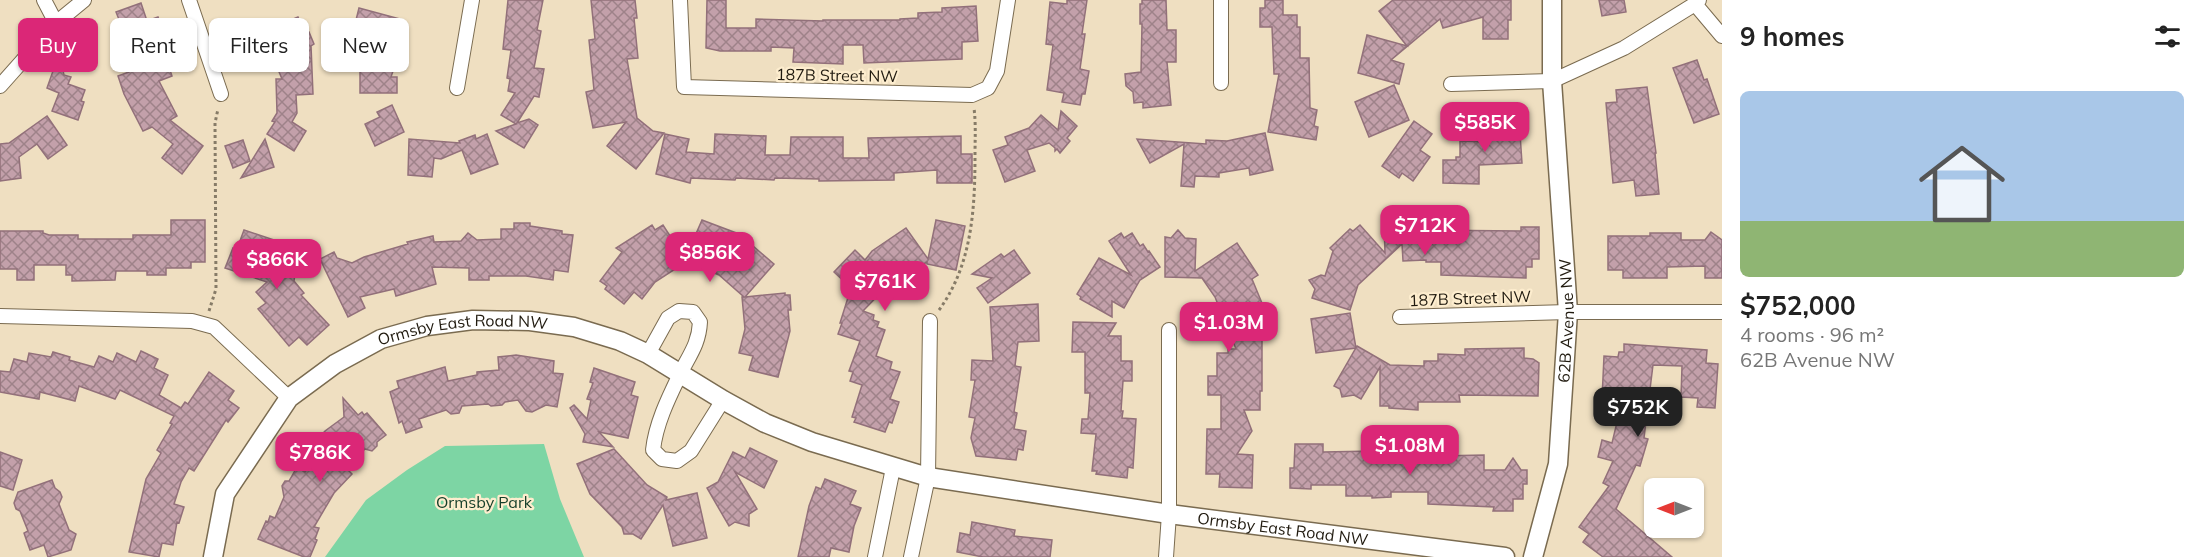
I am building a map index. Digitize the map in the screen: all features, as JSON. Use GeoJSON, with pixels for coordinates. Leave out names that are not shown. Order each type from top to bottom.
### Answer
{"type":"FeatureCollection","features":[{"type":"Feature","properties":{"kind":"street"},"geometry":{"type":"LineString","coordinates":[[44,0],[54,18]]}},
{"type":"Feature","properties":{"kind":"street"},"geometry":{"type":"LineString","coordinates":[[61,18],[84,0]]}},
{"type":"Feature","properties":{"kind":"street"},"geometry":{"type":"LineString","coordinates":[[189,0],[221,94]]}},
{"type":"Feature","properties":{"kind":"street"},"geometry":{"type":"LineString","coordinates":[[457,88],[472,0]]}},
{"type":"Feature","properties":{"kind":"street","name":"187B Street NW"},"geometry":{"type":"LineString","coordinates":[[680,0],[684,87],[972,95],[988,88],[997,71],[1008,0]]}},
{"type":"Feature","properties":{"kind":"street"},"geometry":{"type":"LineString","coordinates":[[1221,0],[1221,83]]}},
{"type":"Feature","properties":{"kind":"street","name":"62B Avenue NW"},"geometry":{"type":"LineString","coordinates":[[1533,557],[1558,464],[1568,312],[1552,81],[1552,0]]}},
{"type":"Feature","properties":{"kind":"street"},"geometry":{"type":"LineString","coordinates":[[1451,84],[1552,81],[1624,48],[1697,2],[1722,36]]}},
{"type":"Feature","properties":{"kind":"street"},"geometry":{"type":"LineString","coordinates":[[0,86],[18,65]]}},
{"type":"Feature","properties":{"kind":"street"},"geometry":{"type":"LineString","coordinates":[[648,354],[668,318],[679,311],[693,312],[700,322],[699,337],[655,431],[653,450],[663,459],[677,462],[691,451],[723,400]]}},
{"type":"Feature","properties":{"kind":"street","name":"187B Street NW"},"geometry":{"type":"LineString","coordinates":[[1400,317],[1568,312],[1722,312]]}},
{"type":"Feature","properties":{"kind":"street"},"geometry":{"type":"LineString","coordinates":[[0,316],[192,321],[205,324],[214,327],[289,398]]}},
{"type":"Feature","properties":{"kind":"street","name":"Ormsby East Road NW"},"geometry":{"type":"LineString","coordinates":[[213,557],[225,494],[289,398],[335,364],[381,339],[427,326],[473,320],[530,321],[574,327],[620,340],[765,423],[812,442],[928,477],[1169,513],[1505,557]]}},
{"type":"Feature","properties":{"kind":"street"},"geometry":{"type":"LineString","coordinates":[[911,557],[928,477],[930,321]]}},
{"type":"Feature","properties":{"kind":"street"},"geometry":{"type":"LineString","coordinates":[[1166,557],[1169,513],[1169,330]]}},
{"type":"Feature","properties":{"kind":"street"},"geometry":{"type":"LineString","coordinates":[[875,557],[893,468]]}},
{"type":"Feature","properties":{"kind":"path"},"geometry":{"type":"LineString","coordinates":[[205,324],[216,288],[215,123],[221,94]]}},
{"type":"Feature","properties":{"kind":"path"},"geometry":{"type":"LineString","coordinates":[[930,321],[947,299],[967,253],[975,202],[972,95]]}},
{"type":"Feature","properties":{"kind":"green space","name":"Ormsby Park"},"geometry":{"type":"Polygon","coordinates":[[[544,444],[560,499],[584,557],[325,557],[366,500],[445,446],[544,444]]]}},
{"type":"Feature","properties":{"kind":"building"},"geometry":{"type":"Polygon","coordinates":[[[508,0],[543,0],[537,30],[541,31],[534,68],[544,69],[539,97],[534,96],[517,123],[529,119],[538,125],[524,148],[496,131],[516,124],[501,115],[515,93],[508,91],[510,79],[507,78],[511,50],[503,49],[508,0]]]}},
{"type":"Feature","properties":{"kind":"building"},"geometry":{"type":"Polygon","coordinates":[[[591,0],[635,0],[637,18],[634,18],[638,58],[627,59],[637,118],[653,131],[664,133],[636,169],[607,146],[626,122],[593,128],[586,92],[594,90],[589,40],[595,39],[591,0]]]}},
{"type":"Feature","properties":{"kind":"building"},"geometry":{"type":"Polygon","coordinates":[[[707,0],[726,0],[726,28],[756,28],[756,19],[900,20],[918,18],[918,13],[942,12],[942,8],[976,6],[978,41],[962,42],[962,59],[864,63],[863,45],[843,45],[843,64],[793,62],[794,48],[771,47],[771,51],[720,51],[706,48],[707,0]]]}},
{"type":"Feature","properties":{"kind":"building"},"geometry":{"type":"Polygon","coordinates":[[[1067,0],[1087,0],[1080,69],[1089,71],[1085,94],[1082,94],[1080,105],[1062,102],[1064,93],[1047,90],[1053,45],[1046,44],[1050,2],[1067,4],[1067,0]]]}},
{"type":"Feature","properties":{"kind":"building"},"geometry":{"type":"Polygon","coordinates":[[[1142,0],[1166,0],[1167,30],[1176,30],[1176,62],[1167,62],[1171,105],[1143,108],[1143,102],[1134,103],[1133,92],[1126,86],[1125,74],[1141,72],[1140,4],[1142,0]]]}},
{"type":"Feature","properties":{"kind":"building"},"geometry":{"type":"Polygon","coordinates":[[[1265,0],[1283,0],[1283,15],[1297,15],[1297,27],[1300,27],[1300,58],[1309,58],[1310,108],[1317,110],[1314,126],[1318,127],[1316,140],[1268,132],[1279,74],[1274,74],[1272,27],[1260,27],[1260,8],[1265,8],[1265,0]]]}},
{"type":"Feature","properties":{"kind":"building"},"geometry":{"type":"Polygon","coordinates":[[[1393,0],[1511,0],[1508,39],[1483,39],[1483,17],[1443,28],[1440,19],[1391,60],[1404,64],[1399,84],[1358,73],[1367,35],[1407,46],[1379,11],[1393,0]]]}},
{"type":"Feature","properties":{"kind":"building"},"geometry":{"type":"Polygon","coordinates":[[[1599,0],[1624,0],[1626,12],[1602,16],[1599,0]]]}},
{"type":"Feature","properties":{"kind":"building"},"geometry":{"type":"Polygon","coordinates":[[[141,3],[146,18],[118,18],[116,12],[141,3]]]}},
{"type":"Feature","properties":{"kind":"building"},"geometry":{"type":"Polygon","coordinates":[[[359,8],[396,18],[356,18],[359,8]]]}},
{"type":"Feature","properties":{"kind":"building"},"geometry":{"type":"Polygon","coordinates":[[[309,32],[314,44],[311,46],[313,94],[296,95],[297,113],[292,122],[306,131],[294,151],[267,134],[275,122],[272,121],[277,113],[276,79],[282,79],[279,72],[309,72],[309,32]]]}},
{"type":"Feature","properties":{"kind":"building"},"geometry":{"type":"Polygon","coordinates":[[[1697,60],[1704,80],[1707,79],[1719,114],[1694,123],[1673,68],[1697,60]]]}},
{"type":"Feature","properties":{"kind":"building"},"geometry":{"type":"Polygon","coordinates":[[[53,72],[63,72],[64,75],[71,77],[68,84],[85,90],[78,120],[52,111],[59,93],[47,88],[53,72]]]}},
{"type":"Feature","properties":{"kind":"building"},"geometry":{"type":"Polygon","coordinates":[[[129,72],[171,72],[172,76],[159,81],[177,116],[170,120],[203,146],[182,174],[162,158],[173,144],[152,127],[143,131],[124,94],[118,76],[129,72]]]}},
{"type":"Feature","properties":{"kind":"building"},"geometry":{"type":"Polygon","coordinates":[[[360,72],[393,72],[391,77],[397,77],[397,93],[360,93],[360,72]]]}},
{"type":"Feature","properties":{"kind":"building"},"geometry":{"type":"Polygon","coordinates":[[[1394,85],[1409,120],[1369,137],[1355,102],[1394,85]]]}},
{"type":"Feature","properties":{"kind":"building"},"geometry":{"type":"Polygon","coordinates":[[[1647,87],[1659,194],[1636,196],[1634,180],[1613,183],[1606,103],[1617,102],[1616,90],[1647,87]]]}},
{"type":"Feature","properties":{"kind":"building"},"geometry":{"type":"Polygon","coordinates":[[[392,105],[404,132],[375,146],[365,124],[380,117],[377,112],[392,105]]]}},
{"type":"Feature","properties":{"kind":"building"},"geometry":{"type":"Polygon","coordinates":[[[1061,111],[1077,126],[1067,138],[1070,141],[1060,153],[1057,149],[1055,151],[1049,143],[1027,150],[1035,171],[1005,182],[993,150],[1008,145],[1005,137],[1029,128],[1041,115],[1058,130],[1061,111]]]}},
{"type":"Feature","properties":{"kind":"building"},"geometry":{"type":"Polygon","coordinates":[[[47,116],[67,145],[48,159],[37,144],[19,157],[21,178],[0,181],[0,144],[9,143],[47,116]]]}},
{"type":"Feature","properties":{"kind":"building"},"geometry":{"type":"Polygon","coordinates":[[[1519,119],[1522,163],[1479,165],[1479,184],[1443,183],[1443,160],[1456,160],[1456,157],[1460,157],[1460,141],[1488,142],[1488,137],[1492,137],[1491,120],[1519,119]]]}},
{"type":"Feature","properties":{"kind":"building"},"geometry":{"type":"Polygon","coordinates":[[[1414,121],[1432,134],[1420,150],[1430,157],[1413,181],[1402,173],[1399,178],[1382,166],[1414,121]]]}},
{"type":"Feature","properties":{"kind":"building"},"geometry":{"type":"Polygon","coordinates":[[[1265,133],[1273,170],[1250,175],[1249,168],[1219,173],[1219,177],[1195,176],[1194,187],[1181,186],[1184,144],[1150,163],[1137,139],[1206,144],[1206,140],[1227,141],[1265,133]]]}},
{"type":"Feature","properties":{"kind":"building"},"geometry":{"type":"Polygon","coordinates":[[[487,134],[498,164],[471,174],[462,150],[441,159],[434,158],[432,177],[408,175],[409,139],[460,143],[459,141],[475,135],[476,139],[487,134]]]}},
{"type":"Feature","properties":{"kind":"building"},"geometry":{"type":"Polygon","coordinates":[[[665,134],[689,139],[686,152],[714,154],[715,134],[766,136],[765,155],[790,155],[791,137],[843,137],[843,158],[869,158],[868,138],[961,136],[961,154],[972,154],[972,183],[937,183],[937,170],[894,173],[894,180],[691,178],[690,183],[656,174],[665,134]]]}},
{"type":"Feature","properties":{"kind":"building"},"geometry":{"type":"Polygon","coordinates":[[[265,139],[274,167],[241,178],[265,139]]]}},
{"type":"Feature","properties":{"kind":"building"},"geometry":{"type":"Polygon","coordinates":[[[243,140],[250,161],[233,168],[225,146],[243,140]]]}},
{"type":"Feature","properties":{"kind":"building"},"geometry":{"type":"Polygon","coordinates":[[[1395,218],[1409,218],[1409,222],[1418,222],[1418,230],[1521,231],[1521,227],[1539,227],[1539,259],[1532,259],[1532,267],[1526,267],[1526,278],[1441,275],[1441,262],[1403,261],[1402,244],[1358,285],[1350,310],[1312,298],[1315,289],[1309,280],[1321,275],[1325,276],[1333,251],[1330,248],[1350,229],[1353,231],[1360,225],[1385,253],[1384,223],[1394,223],[1395,218]]]}},
{"type":"Feature","properties":{"kind":"building"},"geometry":{"type":"Polygon","coordinates":[[[171,220],[205,220],[205,262],[191,262],[191,268],[166,268],[166,275],[147,275],[147,271],[116,271],[115,280],[72,281],[72,275],[66,275],[66,265],[34,265],[34,280],[17,280],[17,269],[0,269],[0,231],[43,231],[49,235],[78,235],[78,239],[133,239],[133,235],[171,235],[171,220]]]}},
{"type":"Feature","properties":{"kind":"building"},"geometry":{"type":"Polygon","coordinates":[[[702,220],[739,234],[774,264],[745,297],[785,293],[785,295],[790,295],[791,310],[788,310],[790,331],[778,377],[749,370],[753,356],[739,353],[745,329],[742,297],[744,297],[719,275],[685,260],[686,262],[655,282],[642,299],[634,292],[624,304],[605,289],[607,286],[600,281],[622,252],[616,248],[652,225],[655,230],[663,225],[685,259],[702,220]]]}},
{"type":"Feature","properties":{"kind":"building"},"geometry":{"type":"Polygon","coordinates":[[[936,220],[965,226],[956,270],[927,264],[927,262],[899,281],[896,277],[863,311],[874,315],[873,320],[879,322],[877,327],[885,330],[876,356],[892,362],[890,369],[900,372],[890,399],[899,402],[892,423],[889,422],[885,432],[854,422],[856,418],[852,417],[862,385],[850,381],[853,372],[849,371],[860,341],[838,334],[851,288],[834,272],[855,250],[865,260],[872,251],[906,228],[928,259],[936,220]]]}},
{"type":"Feature","properties":{"kind":"building"},"geometry":{"type":"Polygon","coordinates":[[[514,223],[530,223],[530,226],[573,235],[568,272],[554,270],[553,280],[526,276],[489,276],[489,280],[469,280],[469,268],[432,267],[436,284],[396,296],[394,289],[360,297],[365,308],[348,317],[320,259],[334,252],[337,258],[352,263],[364,257],[408,244],[407,242],[433,236],[434,242],[461,241],[468,233],[477,240],[501,239],[501,229],[514,229],[514,223]]]}},
{"type":"Feature","properties":{"kind":"building"},"geometry":{"type":"Polygon","coordinates":[[[244,230],[274,240],[270,254],[288,274],[295,274],[294,281],[304,293],[301,295],[329,325],[307,345],[299,337],[289,346],[258,309],[266,303],[256,292],[267,282],[225,268],[233,248],[237,249],[244,230]]]}},
{"type":"Feature","properties":{"kind":"building"},"geometry":{"type":"Polygon","coordinates":[[[1178,230],[1185,238],[1196,239],[1195,271],[1237,243],[1258,275],[1252,279],[1269,320],[1262,323],[1260,410],[1244,410],[1252,431],[1237,454],[1253,455],[1252,488],[1219,487],[1220,474],[1206,474],[1207,429],[1221,429],[1221,395],[1208,395],[1208,376],[1217,376],[1217,353],[1228,353],[1228,349],[1236,349],[1215,297],[1202,278],[1165,277],[1165,237],[1171,238],[1178,230]]]}},
{"type":"Feature","properties":{"kind":"building"},"geometry":{"type":"Polygon","coordinates":[[[1711,232],[1722,240],[1722,278],[1705,278],[1705,266],[1667,267],[1667,278],[1623,278],[1623,270],[1608,270],[1608,236],[1681,233],[1681,240],[1705,240],[1711,232]]]}},
{"type":"Feature","properties":{"kind":"building"},"geometry":{"type":"Polygon","coordinates":[[[1121,233],[1124,238],[1132,233],[1140,246],[1143,244],[1160,267],[1140,280],[1124,308],[1112,301],[1112,317],[1080,299],[1081,297],[1077,294],[1099,258],[1131,275],[1109,241],[1121,233]]]}},
{"type":"Feature","properties":{"kind":"building"},"geometry":{"type":"Polygon","coordinates":[[[1014,250],[1030,273],[988,303],[977,288],[992,278],[972,274],[1001,254],[1004,257],[1014,250]]]}},
{"type":"Feature","properties":{"kind":"building"},"geometry":{"type":"Polygon","coordinates":[[[1038,304],[1039,341],[1018,342],[1015,366],[1021,367],[1014,412],[1017,413],[1014,429],[1026,431],[1023,450],[1018,449],[1016,460],[976,456],[971,438],[975,418],[969,417],[975,380],[971,380],[972,360],[993,361],[990,307],[1038,304]]]}},
{"type":"Feature","properties":{"kind":"building"},"geometry":{"type":"Polygon","coordinates":[[[1350,313],[1356,348],[1316,353],[1311,319],[1350,313]]]}},
{"type":"Feature","properties":{"kind":"building"},"geometry":{"type":"Polygon","coordinates":[[[1073,322],[1116,323],[1108,336],[1121,336],[1121,361],[1132,361],[1132,381],[1123,381],[1121,411],[1123,411],[1122,418],[1136,419],[1133,468],[1128,467],[1127,478],[1096,474],[1097,471],[1092,471],[1096,434],[1081,433],[1082,419],[1088,419],[1090,393],[1085,393],[1085,352],[1072,352],[1073,322]]]}},
{"type":"Feature","properties":{"kind":"building"},"geometry":{"type":"Polygon","coordinates":[[[1624,344],[1707,350],[1706,363],[1718,364],[1715,408],[1697,407],[1698,398],[1681,397],[1682,366],[1653,365],[1644,438],[1648,439],[1640,466],[1636,465],[1616,509],[1644,533],[1644,538],[1650,538],[1672,557],[1603,557],[1583,542],[1589,534],[1579,527],[1609,486],[1603,483],[1613,461],[1598,457],[1602,440],[1612,443],[1619,414],[1612,413],[1613,400],[1602,399],[1604,356],[1618,357],[1619,352],[1624,352],[1624,344]]]}},
{"type":"Feature","properties":{"kind":"building"},"geometry":{"type":"Polygon","coordinates":[[[1357,346],[1390,365],[1424,366],[1424,361],[1438,361],[1438,354],[1465,355],[1465,349],[1524,348],[1524,358],[1533,359],[1539,363],[1538,396],[1459,395],[1460,402],[1418,402],[1418,410],[1389,408],[1389,406],[1380,406],[1380,367],[1361,399],[1354,395],[1342,397],[1340,389],[1334,386],[1357,346]]]}},
{"type":"Feature","properties":{"kind":"building"},"geometry":{"type":"Polygon","coordinates":[[[141,351],[158,359],[154,368],[168,375],[159,395],[181,408],[185,402],[188,404],[209,372],[234,391],[228,400],[239,408],[228,422],[226,420],[194,471],[189,468],[181,482],[174,504],[184,507],[179,523],[177,522],[173,545],[162,543],[159,557],[129,552],[146,479],[161,453],[157,450],[174,416],[120,390],[115,399],[79,386],[75,401],[40,392],[39,399],[0,392],[0,371],[10,372],[14,359],[27,362],[29,353],[51,357],[53,352],[70,357],[69,360],[94,367],[99,356],[113,362],[117,353],[136,362],[141,351]]]}},
{"type":"Feature","properties":{"kind":"building"},"geometry":{"type":"Polygon","coordinates":[[[516,355],[554,361],[553,373],[563,374],[557,407],[546,405],[532,412],[526,411],[518,400],[505,402],[502,405],[462,406],[459,413],[451,414],[446,410],[419,419],[422,427],[406,433],[402,421],[399,423],[390,392],[399,388],[397,381],[445,367],[448,381],[477,375],[477,372],[499,370],[498,357],[516,355]]]}},
{"type":"Feature","properties":{"kind":"building"},"geometry":{"type":"Polygon","coordinates":[[[594,368],[635,382],[631,395],[638,397],[628,438],[599,432],[613,447],[583,442],[585,434],[570,408],[574,405],[587,419],[591,400],[587,399],[593,383],[590,382],[594,368]]]}},
{"type":"Feature","properties":{"kind":"building"},"geometry":{"type":"Polygon","coordinates":[[[343,398],[358,415],[362,412],[364,415],[367,413],[386,435],[377,442],[377,446],[372,451],[365,449],[345,467],[352,474],[334,493],[314,527],[319,528],[310,557],[304,557],[258,539],[270,516],[275,518],[284,497],[282,486],[285,481],[289,481],[297,467],[305,472],[322,452],[313,444],[325,431],[344,417],[343,398]]]}},
{"type":"Feature","properties":{"kind":"building"},"geometry":{"type":"Polygon","coordinates":[[[1295,444],[1323,444],[1323,452],[1374,451],[1374,447],[1402,446],[1402,452],[1437,452],[1437,456],[1484,455],[1484,470],[1505,470],[1513,458],[1521,470],[1527,470],[1527,484],[1523,484],[1523,499],[1513,499],[1513,511],[1493,511],[1494,507],[1428,504],[1428,492],[1391,492],[1391,497],[1372,498],[1372,496],[1346,496],[1346,485],[1311,485],[1311,489],[1290,488],[1290,468],[1294,468],[1295,444]]]}},
{"type":"Feature","properties":{"kind":"building"},"geometry":{"type":"Polygon","coordinates":[[[750,448],[777,461],[764,488],[735,472],[757,509],[749,514],[749,526],[735,522],[729,526],[707,488],[718,482],[733,452],[745,458],[750,448]]]}},
{"type":"Feature","properties":{"kind":"building"},"geometry":{"type":"Polygon","coordinates":[[[614,449],[647,485],[667,497],[666,500],[697,493],[707,538],[673,546],[663,505],[641,539],[633,534],[624,534],[622,527],[590,494],[577,464],[614,449]]]}},
{"type":"Feature","properties":{"kind":"building"},"geometry":{"type":"Polygon","coordinates":[[[0,452],[22,460],[13,490],[0,486],[0,452]]]}},
{"type":"Feature","properties":{"kind":"building"},"geometry":{"type":"Polygon","coordinates":[[[825,479],[856,491],[850,504],[861,508],[854,526],[849,552],[831,548],[829,557],[798,557],[809,506],[816,487],[821,489],[825,479]]]}},
{"type":"Feature","properties":{"kind":"building"},"geometry":{"type":"Polygon","coordinates":[[[52,480],[62,497],[59,504],[69,530],[76,534],[71,550],[48,557],[44,545],[30,550],[24,533],[28,531],[14,503],[18,492],[52,480]]]}},
{"type":"Feature","properties":{"kind":"building"},"geometry":{"type":"Polygon","coordinates":[[[972,522],[1015,530],[1014,536],[1052,540],[1050,557],[983,557],[957,552],[960,533],[970,535],[972,522]]]}}]}
